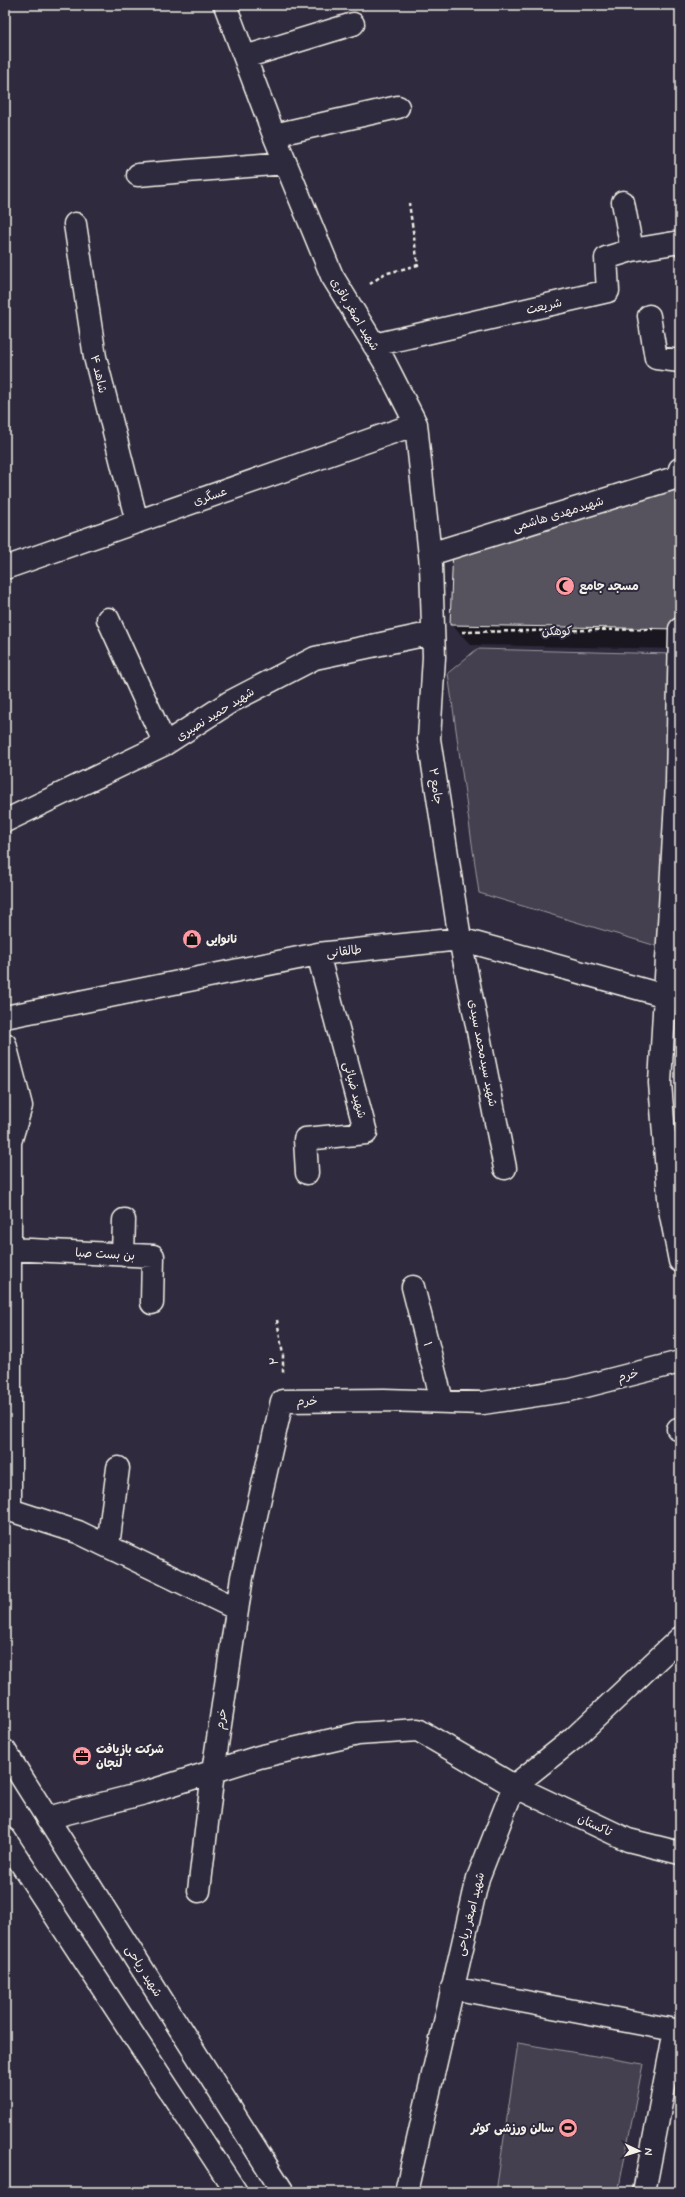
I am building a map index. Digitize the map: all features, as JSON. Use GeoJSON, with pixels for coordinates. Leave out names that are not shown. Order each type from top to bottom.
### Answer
{"type":"FeatureCollection","features":[{"type":"Feature","properties":{"kind":"street","name":"شهید اصغر باقری"},"geometry":{"type":"LineString","coordinates":[[225,5],[285,163],[332,276],[374,345],[416,424],[430,554],[433,633]]}},
{"type":"Feature","properties":{"kind":"street"},"geometry":{"type":"LineString","coordinates":[[245,57],[353,24]]}},
{"type":"Feature","properties":{"kind":"street"},"geometry":{"type":"LineString","coordinates":[[274,135],[398,107]]}},
{"type":"Feature","properties":{"kind":"street"},"geometry":{"type":"LineString","coordinates":[[138,175],[285,163]]}},
{"type":"Feature","properties":{"kind":"street"},"geometry":{"type":"LineString","coordinates":[[623,202],[632,250]]}},
{"type":"Feature","properties":{"kind":"street","name":"شاهد ۴"},"geometry":{"type":"LineString","coordinates":[[75,224],[95,357],[137,522]]}},
{"type":"Feature","properties":{"kind":"street","name":"شریعت"},"geometry":{"type":"LineString","coordinates":[[374,345],[608,290],[606,258],[632,250],[680,242]]}},
{"type":"Feature","properties":{"kind":"street"},"geometry":{"type":"LineString","coordinates":[[649,316],[656,358],[680,361]]}},
{"type":"Feature","properties":{"kind":"street","name":"عسگری"},"geometry":{"type":"LineString","coordinates":[[5,568],[416,424]]}},
{"type":"Feature","properties":{"kind":"street","name":"شهیدمهدی هاشمی"},"geometry":{"type":"LineString","coordinates":[[430,554],[678,477],[680,469]]}},
{"type":"Feature","properties":{"kind":"street"},"geometry":{"type":"LineString","coordinates":[[108,619],[165,744]]}},
{"type":"Feature","properties":{"kind":"street"},"geometry":{"type":"LineString","coordinates":[[680,629],[673,999],[660,1083],[670,1210],[680,1261]]}},
{"type":"Feature","properties":{"kind":"street","name":"شهید حمید نصیری"},"geometry":{"type":"LineString","coordinates":[[5,821],[165,744],[230,702],[315,658],[433,633]]}},
{"type":"Feature","properties":{"kind":"street","name":"جامع ۲"},"geometry":{"type":"LineString","coordinates":[[433,633],[434,657],[429,739],[460,939]]}},
{"type":"Feature","properties":{"kind":"street","name":"طالقانی"},"geometry":{"type":"LineString","coordinates":[[5,1018],[318,954],[460,939],[673,999]]}},
{"type":"Feature","properties":{"kind":"street","name":"شهید سیدمحمد سیدی"},"geometry":{"type":"LineString","coordinates":[[460,939],[506,1168]]}},
{"type":"Feature","properties":{"kind":"street","name":"شهید ضیائی"},"geometry":{"type":"LineString","coordinates":[[306,1173],[305,1139],[366,1133],[318,954]]}},
{"type":"Feature","properties":{"kind":"street"},"geometry":{"type":"LineString","coordinates":[[5,1044],[21,1106],[10,1142],[7,1510],[78,1532],[238,1609]]}},
{"type":"Feature","properties":{"kind":"street"},"geometry":{"type":"LineString","coordinates":[[123,1255],[124,1220]]}},
{"type":"Feature","properties":{"kind":"street","name":"بن بست صبا"},"geometry":{"type":"LineString","coordinates":[[10,1249],[153,1256],[152,1303]]}},
{"type":"Feature","properties":{"kind":"street","name":"۱"},"geometry":{"type":"LineString","coordinates":[[413,1287],[442,1401]]}},
{"type":"Feature","properties":{"kind":"street","name":"خرم"},"geometry":{"type":"LineString","coordinates":[[199,1891],[213,1772],[242,1577],[282,1402],[442,1401],[483,1403],[570,1390],[680,1362]]}},
{"type":"Feature","properties":{"kind":"street"},"geometry":{"type":"LineString","coordinates":[[108,1546],[118,1468]]}},
{"type":"Feature","properties":{"kind":"street"},"geometry":{"type":"LineString","coordinates":[[514,1786],[573,1739],[680,1638]]}},
{"type":"Feature","properties":{"kind":"street","name":"تاکستان"},"geometry":{"type":"LineString","coordinates":[[47,1818],[145,1794],[259,1757],[358,1734],[418,1730],[514,1786],[628,1840],[680,1853]]}},
{"type":"Feature","properties":{"kind":"street","name":"شهید ریاحی"},"geometry":{"type":"LineString","coordinates":[[5,1751],[284,2192]]}},
{"type":"Feature","properties":{"kind":"street","name":"شهید اصغر ریاحی"},"geometry":{"type":"LineString","coordinates":[[406,2192],[478,1878],[514,1786]]}},
{"type":"Feature","properties":{"kind":"street"},"geometry":{"type":"LineString","coordinates":[[5,1839],[236,2192]]}},
{"type":"Feature","properties":{"kind":"street"},"geometry":{"type":"LineString","coordinates":[[452,1988],[677,2030],[644,2192]]}},
{"type":"Feature","properties":{"kind":"path"},"geometry":{"type":"LineString","coordinates":[[346,299],[384,274],[418,265],[409,203]]}},
{"type":"Feature","properties":{"kind":"path","name":"کوهکن"},"geometry":{"type":"LineString","coordinates":[[433,633],[680,629]]}},
{"type":"Feature","properties":{"kind":"path","name":"۲"},"geometry":{"type":"LineString","coordinates":[[277,1320],[283,1355],[282,1402]]}},
{"type":"Feature","properties":{"kind":"shaded area"},"geometry":{"type":"Polygon","coordinates":[[[477,649],[672,654],[680,698],[680,953],[479,893],[448,673],[477,649]]]}},
{"type":"Feature","properties":{"kind":"shaded area","name":"سالن ورزشی کوثر"},"geometry":{"type":"Polygon","coordinates":[[[518,2043],[643,2064],[618,2192],[496,2192],[518,2043]]]}},
{"type":"Feature","properties":{"kind":"building","name":"مسجد جامع"},"geometry":{"type":"Polygon","coordinates":[[[679,479],[679,629],[450,625],[453,546],[679,479]]]}},
{"type":"Feature","properties":{"kind":"place","name":"مسجد جامع"},"geometry":{"type":"Point","coordinates":[565,586]}},
{"type":"Feature","properties":{"kind":"place","name":"نانوایی"},"geometry":{"type":"Point","coordinates":[192,939]}},
{"type":"Feature","properties":{"kind":"place","name":"شرکت بازیافت لنجان"},"geometry":{"type":"Point","coordinates":[82,1756]}},
{"type":"Feature","properties":{"kind":"place","name":"سالن ورزشی کوثر"},"geometry":{"type":"Point","coordinates":[568,2128]}}]}
